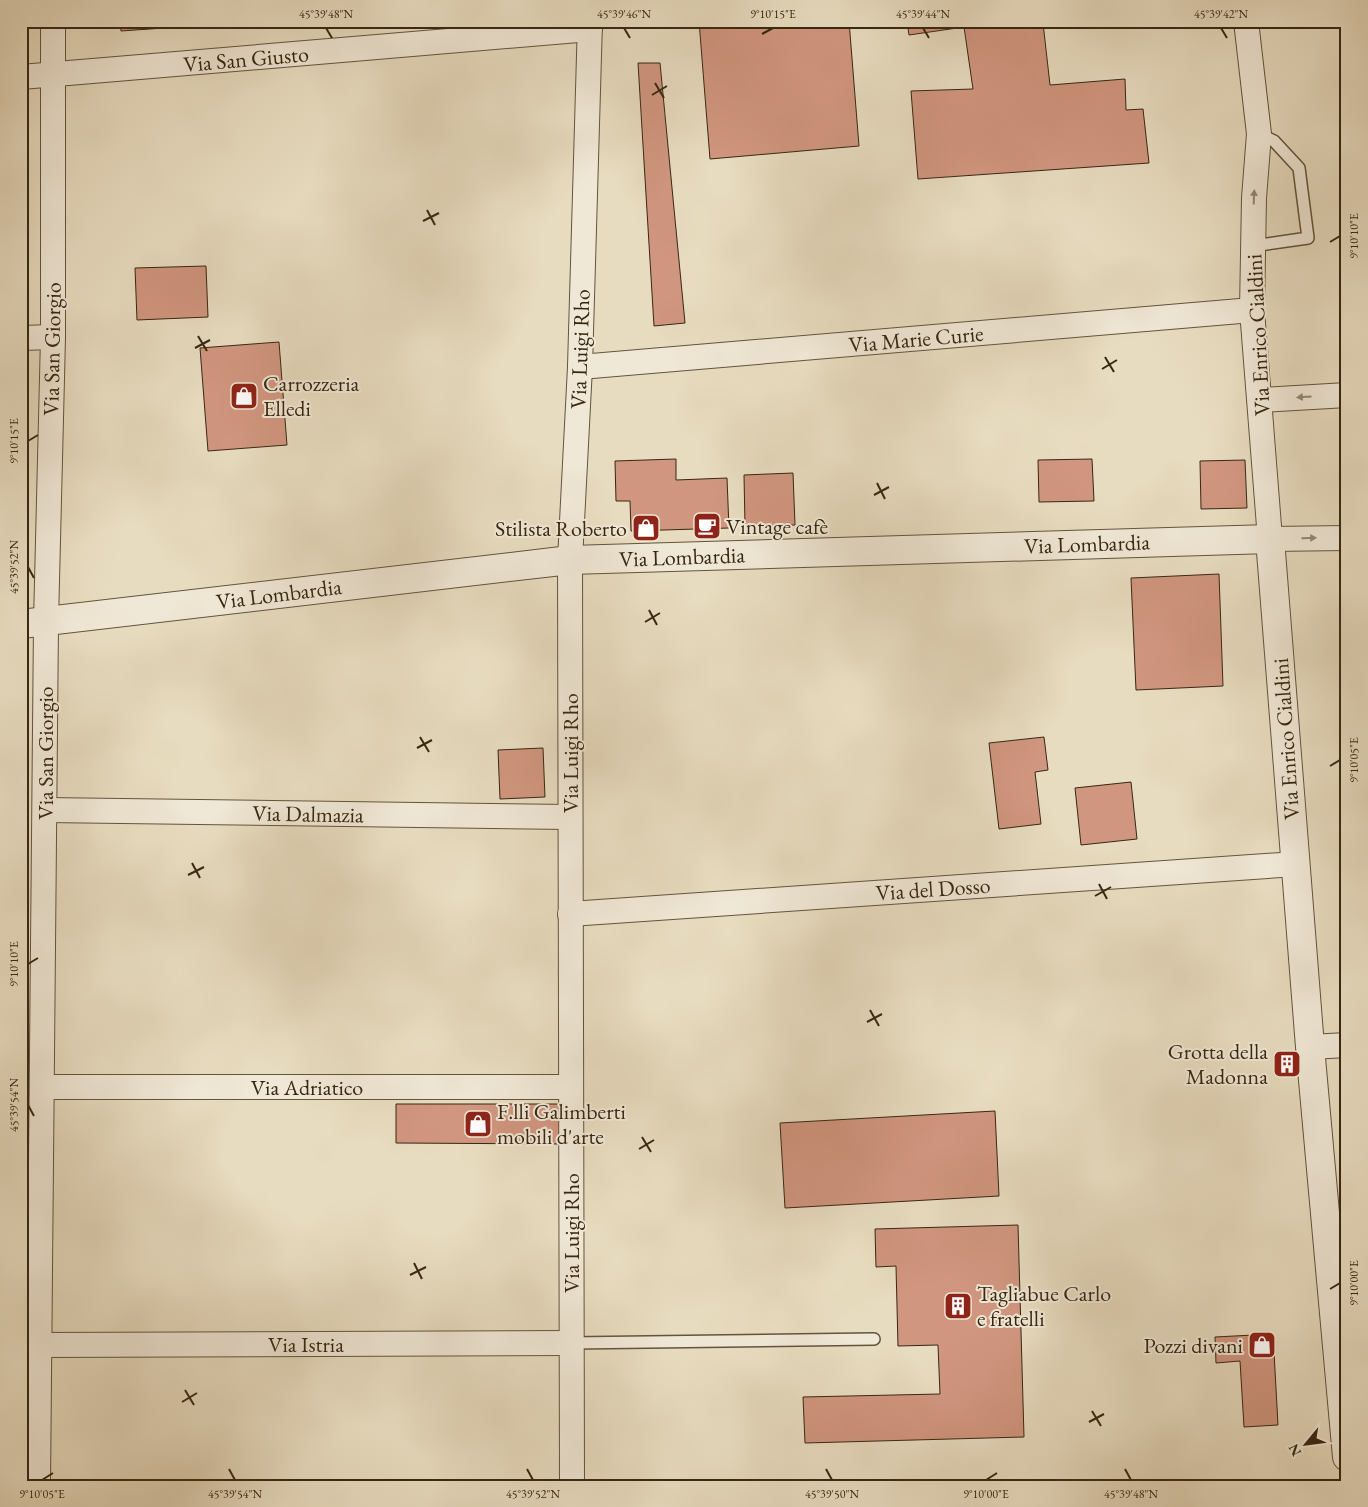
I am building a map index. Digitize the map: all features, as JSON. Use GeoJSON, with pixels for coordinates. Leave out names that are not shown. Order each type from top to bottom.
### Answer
{"type":"FeatureCollection","features":[{"type":"Feature","properties":{"kind":"street","name":"Via San Giorgio"},"geometry":{"type":"LineString","coordinates":[[33,1484],[40,1345],[45,810],[34,623],[53,337],[53,21]]}},
{"type":"Feature","properties":{"kind":"street","name":"Via Enrico Cialdini"},"geometry":{"type":"LineString","coordinates":[[1246,21],[1258,134],[1254,198],[1252,310],[1261,400],[1270,539],[1310,1047],[1347,1457]]}},
{"type":"Feature","properties":{"kind":"street","name":"Via San Giusto"},"geometry":{"type":"LineString","coordinates":[[21,77],[590,25]]}},
{"type":"Feature","properties":{"kind":"street","name":"Via Luigi Rho"},"geometry":{"type":"LineString","coordinates":[[572,1486],[570,560],[580,367],[590,25]]}},
{"type":"Feature","properties":{"kind":"street","name":"Via Marie Curie"},"geometry":{"type":"LineString","coordinates":[[580,367],[1252,310]]}},
{"type":"Feature","properties":{"kind":"street"},"geometry":{"type":"LineString","coordinates":[[21,338],[53,337]]}},
{"type":"Feature","properties":{"kind":"street"},"geometry":{"type":"LineString","coordinates":[[1261,400],[1347,394]]}},
{"type":"Feature","properties":{"kind":"street","name":"Via Lombardia"},"geometry":{"type":"LineString","coordinates":[[34,623],[570,560],[1347,538]]}},
{"type":"Feature","properties":{"kind":"street","name":"Via Dalmazia"},"geometry":{"type":"LineString","coordinates":[[45,810],[570,817]]}},
{"type":"Feature","properties":{"kind":"street","name":"Via del Dosso"},"geometry":{"type":"LineString","coordinates":[[570,914],[1296,864]]}},
{"type":"Feature","properties":{"kind":"street"},"geometry":{"type":"LineString","coordinates":[[1310,1047],[1347,1045]]}},
{"type":"Feature","properties":{"kind":"street","name":"Via Adriatico"},"geometry":{"type":"LineString","coordinates":[[43,1087],[571,1087]]}},
{"type":"Feature","properties":{"kind":"street","name":"Via Istria"},"geometry":{"type":"LineString","coordinates":[[40,1345],[571,1343]]}},
{"type":"Feature","properties":{"kind":"lane"},"geometry":{"type":"LineString","coordinates":[[1254,246],[1308,238],[1300,168],[1274,141],[1258,134]]}},
{"type":"Feature","properties":{"kind":"lane"},"geometry":{"type":"LineString","coordinates":[[571,1343],[874,1339]]}},
{"type":"Feature","properties":{"kind":"building"},"geometry":{"type":"Polygon","coordinates":[[[120,21],[222,21],[222,24],[121,31],[120,21]]]}},
{"type":"Feature","properties":{"kind":"building"},"geometry":{"type":"Polygon","coordinates":[[[699,21],[849,21],[859,146],[710,159],[699,21]]]}},
{"type":"Feature","properties":{"kind":"building"},"geometry":{"type":"Polygon","coordinates":[[[907,21],[1071,21],[1043,23],[1050,85],[1125,79],[1126,110],[1143,109],[1149,163],[918,179],[911,91],[973,89],[964,27],[909,35],[907,21]]]}},
{"type":"Feature","properties":{"kind":"building"},"geometry":{"type":"Polygon","coordinates":[[[638,63],[660,63],[685,323],[654,326],[638,63]]]}},
{"type":"Feature","properties":{"kind":"building"},"geometry":{"type":"Polygon","coordinates":[[[206,266],[208,317],[137,320],[135,268],[206,266]]]}},
{"type":"Feature","properties":{"kind":"building","name":"Carrozzeria Elledi"},"geometry":{"type":"Polygon","coordinates":[[[279,342],[287,445],[208,451],[200,348],[279,342]]]}},
{"type":"Feature","properties":{"kind":"building"},"geometry":{"type":"Polygon","coordinates":[[[676,459],[676,480],[727,478],[729,528],[631,531],[630,501],[616,501],[615,461],[676,459]]]}},
{"type":"Feature","properties":{"kind":"building"},"geometry":{"type":"Polygon","coordinates":[[[1092,459],[1094,501],[1039,502],[1038,460],[1092,459]]]}},
{"type":"Feature","properties":{"kind":"building"},"geometry":{"type":"Polygon","coordinates":[[[1245,460],[1247,508],[1201,509],[1200,461],[1245,460]]]}},
{"type":"Feature","properties":{"kind":"building"},"geometry":{"type":"Polygon","coordinates":[[[793,473],[795,525],[745,526],[744,475],[793,473]]]}},
{"type":"Feature","properties":{"kind":"building"},"geometry":{"type":"Polygon","coordinates":[[[1219,574],[1223,686],[1136,690],[1131,578],[1219,574]]]}},
{"type":"Feature","properties":{"kind":"building"},"geometry":{"type":"Polygon","coordinates":[[[1044,737],[1048,770],[1035,772],[1041,824],[999,829],[989,743],[1044,737]]]}},
{"type":"Feature","properties":{"kind":"building"},"geometry":{"type":"Polygon","coordinates":[[[543,748],[545,797],[500,799],[498,750],[543,748]]]}},
{"type":"Feature","properties":{"kind":"building"},"geometry":{"type":"Polygon","coordinates":[[[1131,782],[1137,839],[1081,845],[1075,788],[1131,782]]]}},
{"type":"Feature","properties":{"kind":"building","name":"F.lli Galimberti mobili d'arte"},"geometry":{"type":"Polygon","coordinates":[[[396,1104],[560,1104],[560,1144],[396,1143],[396,1104]]]}},
{"type":"Feature","properties":{"kind":"building"},"geometry":{"type":"Polygon","coordinates":[[[995,1111],[999,1196],[785,1208],[780,1123],[995,1111]]]}},
{"type":"Feature","properties":{"kind":"building","name":"Tagliabue Carlo e fratelli"},"geometry":{"type":"Polygon","coordinates":[[[1018,1225],[1024,1437],[805,1443],[803,1397],[940,1394],[938,1345],[898,1346],[896,1266],[876,1267],[875,1229],[1018,1225]]]}},
{"type":"Feature","properties":{"kind":"building"},"geometry":{"type":"Polygon","coordinates":[[[1273,1334],[1278,1425],[1244,1427],[1240,1361],[1216,1363],[1215,1337],[1273,1334]]]}},
{"type":"Feature","properties":{"kind":"place","name":"Carrozzeria Elledi"},"geometry":{"type":"Point","coordinates":[244,396]}},
{"type":"Feature","properties":{"kind":"place","name":"Vintage cafè"},"geometry":{"type":"Point","coordinates":[707,526]}},
{"type":"Feature","properties":{"kind":"place","name":"Stilista Roberto"},"geometry":{"type":"Point","coordinates":[646,528]}},
{"type":"Feature","properties":{"kind":"place","name":"Grotta della Madonna"},"geometry":{"type":"Point","coordinates":[1287,1064]}},
{"type":"Feature","properties":{"kind":"place","name":"F.lli Galimberti mobili d'arte"},"geometry":{"type":"Point","coordinates":[478,1124]}},
{"type":"Feature","properties":{"kind":"place","name":"Tagliabue Carlo e fratelli"},"geometry":{"type":"Point","coordinates":[958,1306]}},
{"type":"Feature","properties":{"kind":"place","name":"Pozzi divani"},"geometry":{"type":"Point","coordinates":[1262,1345]}}]}
